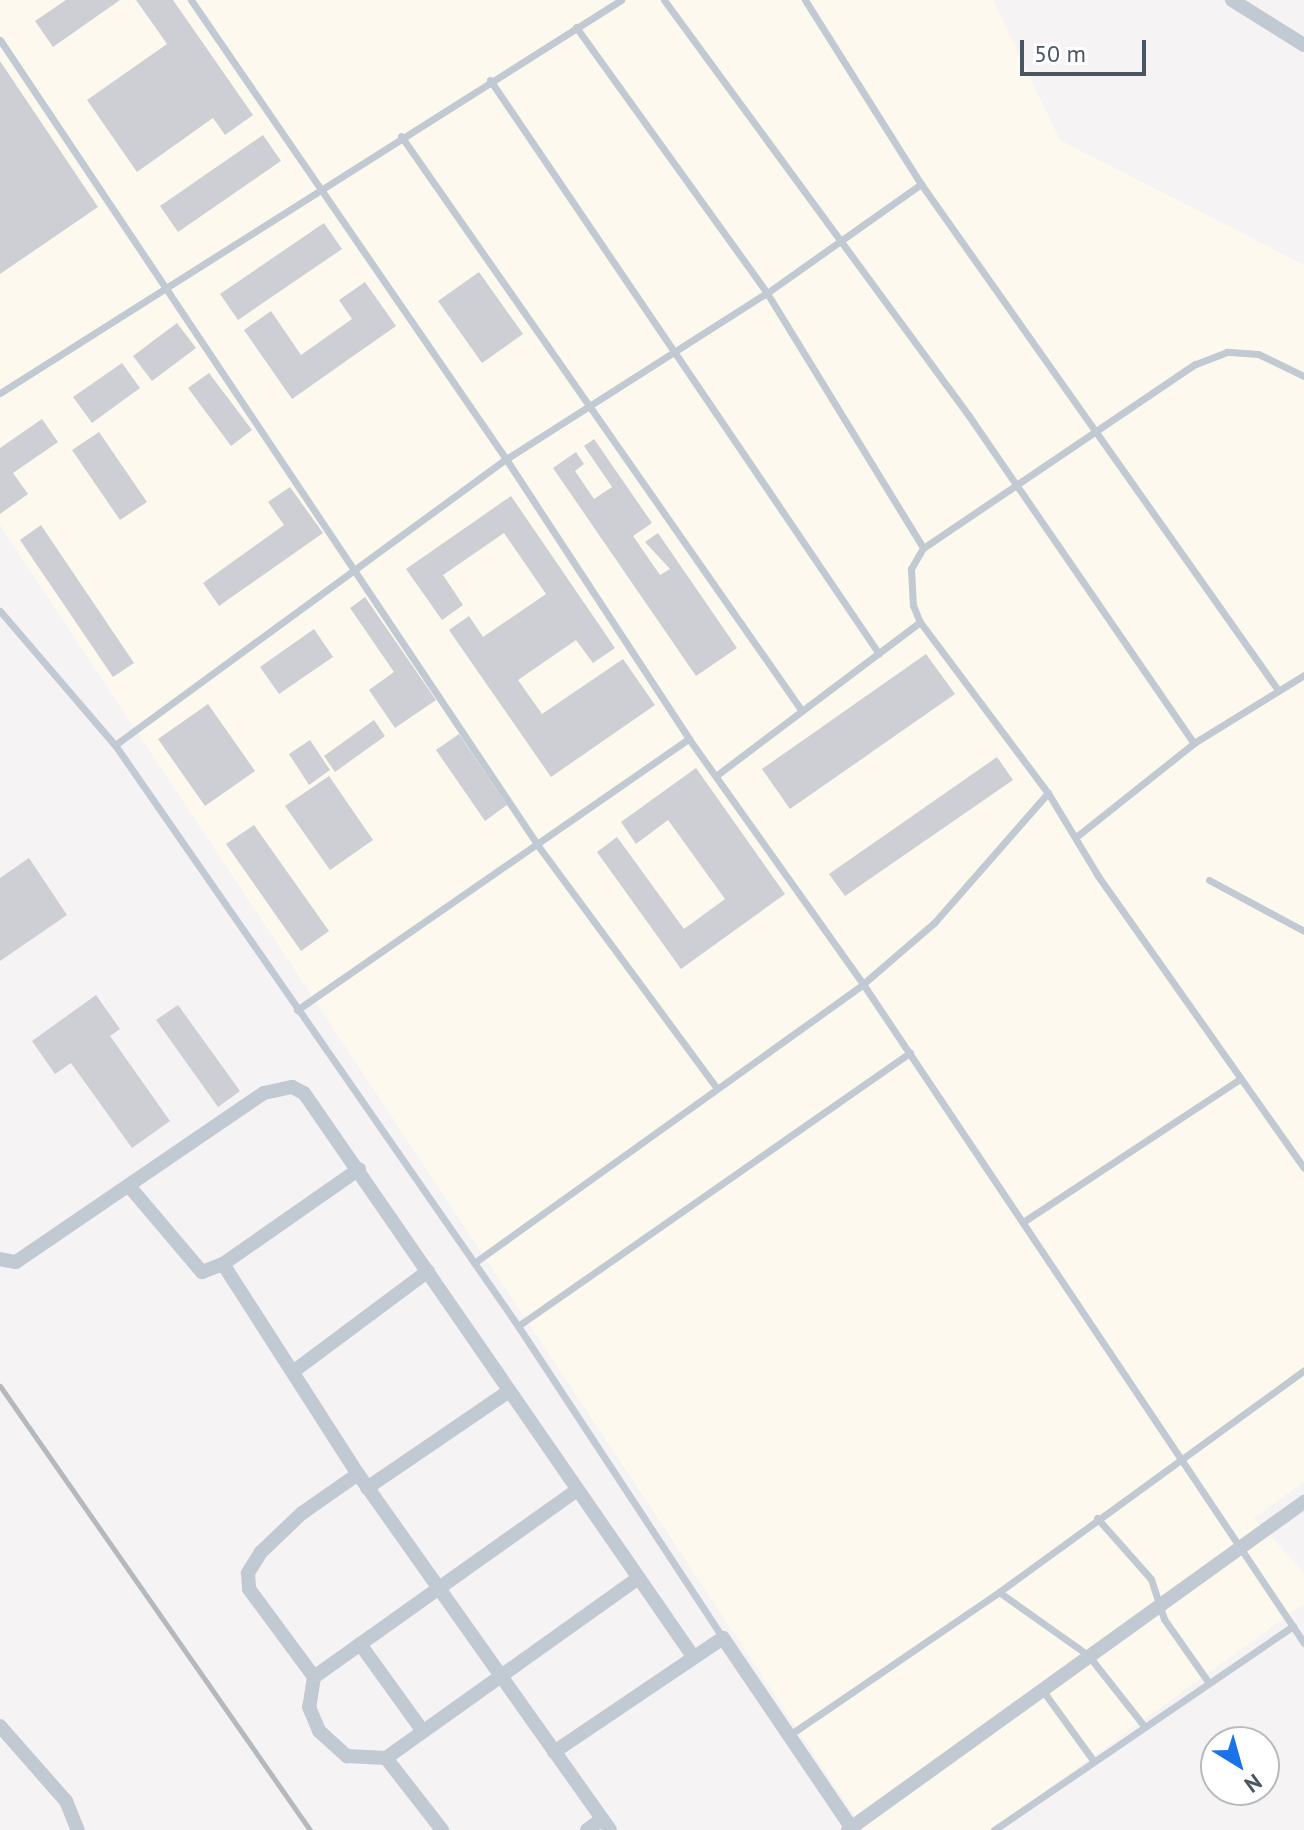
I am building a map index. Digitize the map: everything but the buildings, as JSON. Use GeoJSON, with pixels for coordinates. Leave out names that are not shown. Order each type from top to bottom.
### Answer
{"type":"FeatureCollection","features":[{"type":"Feature","properties":{"kind":"street"},"geometry":{"type":"LineString","coordinates":[[1232,0],[1304,45]]}},
{"type":"Feature","properties":{"kind":"street"},"geometry":{"type":"LineString","coordinates":[[0,1259],[16,1262],[264,1093],[292,1087],[304,1093],[692,1655]]}},
{"type":"Feature","properties":{"kind":"street"},"geometry":{"type":"LineString","coordinates":[[129,1186],[202,1272],[223,1264],[359,1169]]}},
{"type":"Feature","properties":{"kind":"street"},"geometry":{"type":"LineString","coordinates":[[223,1264],[367,1488],[606,1825],[587,1830]]}},
{"type":"Feature","properties":{"kind":"street"},"geometry":{"type":"LineString","coordinates":[[294,1371],[428,1271]]}},
{"type":"Feature","properties":{"kind":"street"},"geometry":{"type":"LineString","coordinates":[[367,1488],[509,1391]]}},
{"type":"Feature","properties":{"kind":"street"},"geometry":{"type":"LineString","coordinates":[[314,1677],[249,1589],[248,1573],[261,1552],[302,1513],[358,1474]]}},
{"type":"Feature","properties":{"kind":"street"},"geometry":{"type":"LineString","coordinates":[[577,1490],[314,1677],[309,1707],[328,1742],[356,1758],[386,1758],[638,1578]]}},
{"type":"Feature","properties":{"kind":"street"},"geometry":{"type":"LineString","coordinates":[[554,1752],[692,1655],[723,1638],[850,1829],[1041,1688],[1304,1502]]}},
{"type":"Feature","properties":{"kind":"street"},"geometry":{"type":"LineString","coordinates":[[360,1644],[422,1730]]}},
{"type":"Feature","properties":{"kind":"street"},"geometry":{"type":"LineString","coordinates":[[0,1726],[66,1801],[78,1830]]}},
{"type":"Feature","properties":{"kind":"street"},"geometry":{"type":"LineString","coordinates":[[386,1758],[442,1830]]}},
{"type":"Feature","properties":{"kind":"lane"},"geometry":{"type":"LineString","coordinates":[[191,0],[506,459],[689,739],[910,1053],[1182,1455],[1304,1643]]}},
{"type":"Feature","properties":{"kind":"lane"},"geometry":{"type":"LineString","coordinates":[[0,393],[167,289],[401,136],[621,0]]}},
{"type":"Feature","properties":{"kind":"lane"},"geometry":{"type":"LineString","coordinates":[[664,0],[843,240],[1194,743]]}},
{"type":"Feature","properties":{"kind":"lane"},"geometry":{"type":"LineString","coordinates":[[805,0],[921,184],[1097,426],[1278,690]]}},
{"type":"Feature","properties":{"kind":"lane"},"geometry":{"type":"LineString","coordinates":[[576,27],[767,293],[923,548]]}},
{"type":"Feature","properties":{"kind":"lane"},"geometry":{"type":"LineString","coordinates":[[0,40],[355,567],[539,847],[717,1088]]}},
{"type":"Feature","properties":{"kind":"lane"},"geometry":{"type":"LineString","coordinates":[[490,80],[879,654]]}},
{"type":"Feature","properties":{"kind":"lane"},"geometry":{"type":"LineString","coordinates":[[401,136],[802,711]]}},
{"type":"Feature","properties":{"kind":"lane"},"geometry":{"type":"LineString","coordinates":[[115,745],[506,459],[767,293],[921,184]]}},
{"type":"Feature","properties":{"kind":"lane"},"geometry":{"type":"LineString","coordinates":[[1304,376],[1258,354],[1227,352],[1195,364],[1097,426],[923,548],[911,569],[913,605],[920,622],[1048,793],[1304,1168]]}},
{"type":"Feature","properties":{"kind":"lane"},"geometry":{"type":"LineString","coordinates":[[0,611],[115,745],[518,1326],[723,1638]]}},
{"type":"Feature","properties":{"kind":"lane"},"geometry":{"type":"LineString","coordinates":[[717,775],[920,622]]}},
{"type":"Feature","properties":{"kind":"lane"},"geometry":{"type":"LineString","coordinates":[[1076,837],[1194,743],[1304,675]]}},
{"type":"Feature","properties":{"kind":"lane"},"geometry":{"type":"LineString","coordinates":[[297,1010],[539,847],[689,739]]}},
{"type":"Feature","properties":{"kind":"lane"},"geometry":{"type":"LineString","coordinates":[[474,1263],[863,984],[934,923],[1048,793]]}},
{"type":"Feature","properties":{"kind":"lane"},"geometry":{"type":"LineString","coordinates":[[1209,880],[1304,931]]}},
{"type":"Feature","properties":{"kind":"lane"},"geometry":{"type":"LineString","coordinates":[[518,1326],[910,1053]]}},
{"type":"Feature","properties":{"kind":"lane"},"geometry":{"type":"LineString","coordinates":[[1023,1222],[1241,1078]]}},
{"type":"Feature","properties":{"kind":"lane"},"geometry":{"type":"LineString","coordinates":[[788,1736],[999,1592],[1182,1455],[1304,1370]]}},
{"type":"Feature","properties":{"kind":"lane"},"geometry":{"type":"LineString","coordinates":[[1097,1518],[1137,1560],[1159,1605],[1209,1683]]}},
{"type":"Feature","properties":{"kind":"lane"},"geometry":{"type":"LineString","coordinates":[[999,1592],[1088,1655],[1144,1726]]}},
{"type":"Feature","properties":{"kind":"lane"},"geometry":{"type":"LineString","coordinates":[[994,1830],[1293,1626]]}},
{"type":"Feature","properties":{"kind":"lane"},"geometry":{"type":"LineString","coordinates":[[1041,1688],[1093,1760]]}},
{"type":"Feature","properties":{"kind":"shaded area"},"geometry":{"type":"Polygon","coordinates":[[[0,0],[993,0],[1060,140],[1304,265],[1304,1482],[1254,1518],[1304,1573],[1304,1604],[991,1830],[864,1830],[0,525],[0,0]]]}},
{"type":"Feature","properties":{"kind":"railway"},"geometry":{"type":"LineString","coordinates":[[0,1386],[310,1830]]}}]}
